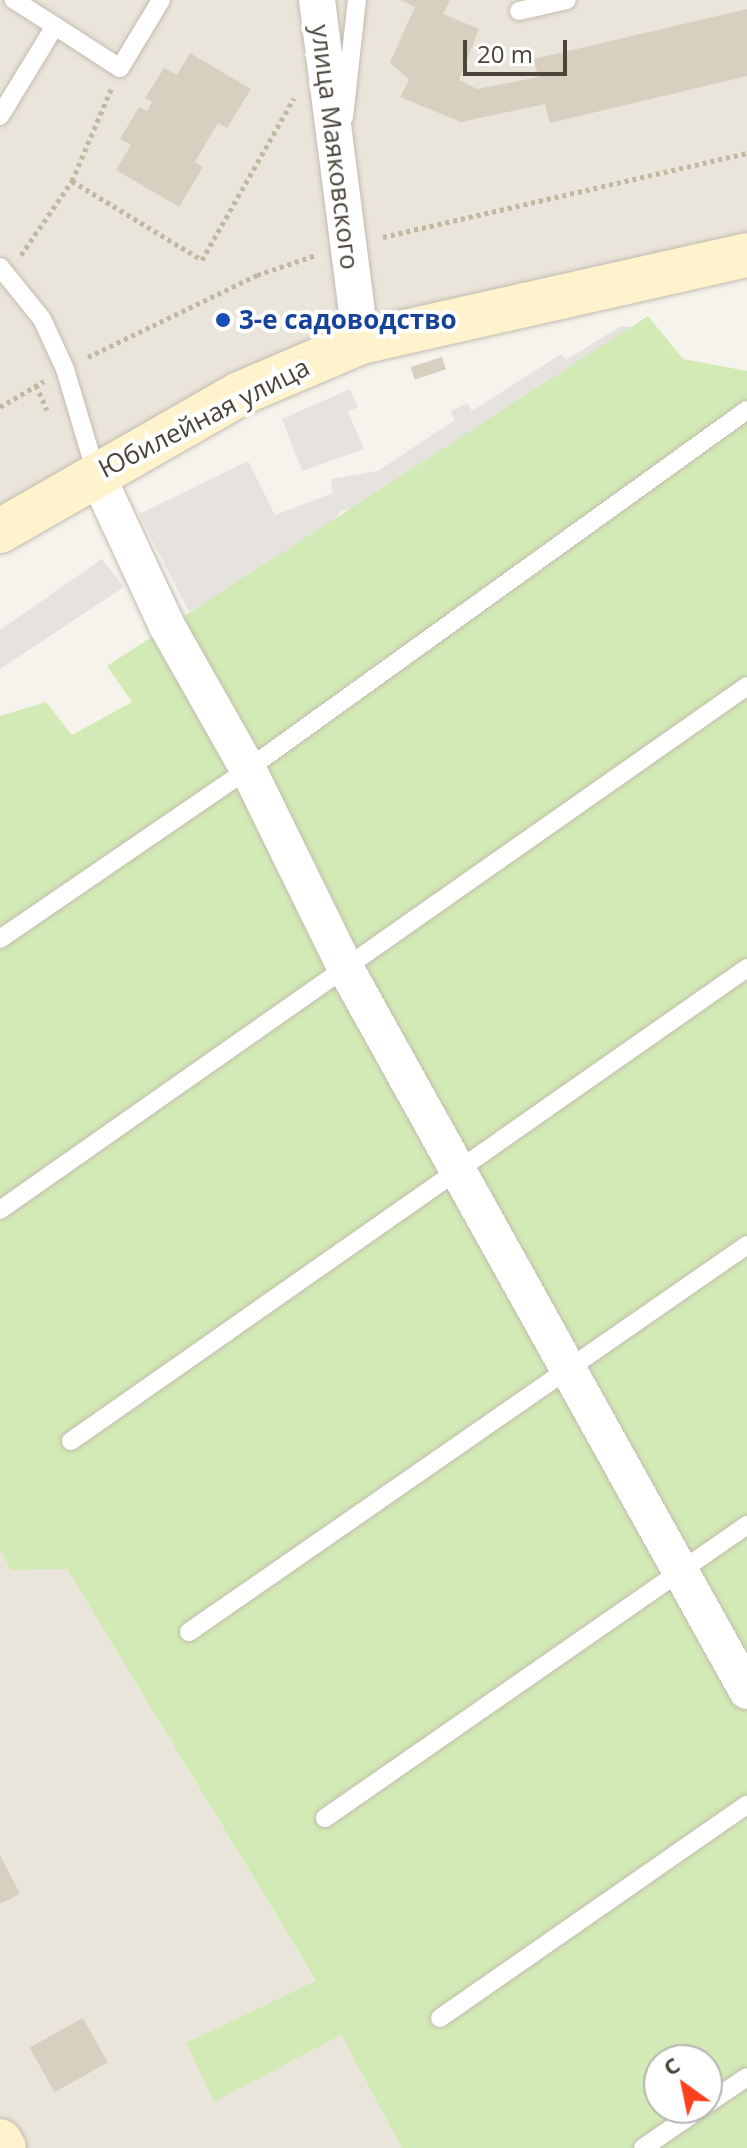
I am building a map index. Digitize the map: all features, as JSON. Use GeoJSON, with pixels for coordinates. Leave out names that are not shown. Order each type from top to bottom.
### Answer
{"type":"FeatureCollection","features":[{"type":"Feature","properties":{"kind":"street","name":"улица Маяковского"},"geometry":{"type":"LineString","coordinates":[[317,0],[361,342]]}},
{"type":"Feature","properties":{"kind":"street","name":"Юбилейная улица"},"geometry":{"type":"LineString","coordinates":[[0,531],[96,473],[239,394],[361,342],[747,255]]}},
{"type":"Feature","properties":{"kind":"street"},"geometry":{"type":"LineString","coordinates":[[96,473],[167,626],[248,769],[345,967],[566,1373],[747,1691]]}},
{"type":"Feature","properties":{"kind":"street"},"geometry":{"type":"LineString","coordinates":[[0,2141],[4,2148]]}},
{"type":"Feature","properties":{"kind":"lane"},"geometry":{"type":"LineString","coordinates":[[14,0],[120,68],[161,0]]}},
{"type":"Feature","properties":{"kind":"lane"},"geometry":{"type":"LineString","coordinates":[[338,180],[357,0]]}},
{"type":"Feature","properties":{"kind":"lane"},"geometry":{"type":"LineString","coordinates":[[519,11],[567,0]]}},
{"type":"Feature","properties":{"kind":"lane"},"geometry":{"type":"LineString","coordinates":[[0,116],[55,26]]}},
{"type":"Feature","properties":{"kind":"lane"},"geometry":{"type":"LineString","coordinates":[[4,270],[42,319],[65,369],[96,473]]}},
{"type":"Feature","properties":{"kind":"lane"},"geometry":{"type":"LineString","coordinates":[[0,939],[248,769],[747,410]]}},
{"type":"Feature","properties":{"kind":"lane"},"geometry":{"type":"LineString","coordinates":[[0,1210],[747,686]]}},
{"type":"Feature","properties":{"kind":"lane"},"geometry":{"type":"LineString","coordinates":[[71,1441],[747,968]]}},
{"type":"Feature","properties":{"kind":"lane"},"geometry":{"type":"LineString","coordinates":[[189,1632],[747,1245]]}},
{"type":"Feature","properties":{"kind":"lane"},"geometry":{"type":"LineString","coordinates":[[325,1818],[747,1525]]}},
{"type":"Feature","properties":{"kind":"lane"},"geometry":{"type":"LineString","coordinates":[[440,2018],[747,1805]]}},
{"type":"Feature","properties":{"kind":"lane"},"geometry":{"type":"LineString","coordinates":[[723,2093],[747,2077]]}},
{"type":"Feature","properties":{"kind":"lane"},"geometry":{"type":"LineString","coordinates":[[643,2148],[678,2124]]}},
{"type":"Feature","properties":{"kind":"path"},"geometry":{"type":"LineString","coordinates":[[72,181],[202,260],[322,49]]}},
{"type":"Feature","properties":{"kind":"path"},"geometry":{"type":"LineString","coordinates":[[4,270],[72,181],[120,68]]}},
{"type":"Feature","properties":{"kind":"shaded area"},"geometry":{"type":"Polygon","coordinates":[[[0,0],[747,0],[747,255],[441,320],[0,531],[0,0]]]}},
{"type":"Feature","properties":{"kind":"shaded area"},"geometry":{"type":"Polygon","coordinates":[[[621,326],[630,327],[639,342],[386,501],[341,511],[320,540],[189,612],[139,514],[248,461],[275,515],[333,493],[331,479],[378,471],[455,420],[450,412],[467,403],[472,411],[561,354],[566,360],[621,326]]]}},
{"type":"Feature","properties":{"kind":"shaded area"},"geometry":{"type":"Polygon","coordinates":[[[350,389],[358,407],[348,412],[364,449],[302,471],[282,419],[350,389]]]}},
{"type":"Feature","properties":{"kind":"shaded area"},"geometry":{"type":"Polygon","coordinates":[[[102,559],[124,587],[0,669],[0,630],[102,559]]]}},
{"type":"Feature","properties":{"kind":"shaded area"},"geometry":{"type":"Polygon","coordinates":[[[0,1551],[11,1570],[67,1569],[316,1982],[186,2043],[214,2101],[341,2035],[402,2148],[0,2148],[0,1551]]]}},
{"type":"Feature","properties":{"kind":"green space"},"geometry":{"type":"Polygon","coordinates":[[[648,316],[683,359],[747,371],[747,2148],[402,2148],[341,2035],[214,2102],[186,2043],[316,1981],[67,1569],[11,1570],[0,1551],[0,716],[46,702],[72,735],[132,702],[107,666],[648,316]]]}},
{"type":"Feature","properties":{"kind":"building"},"geometry":{"type":"Polygon","coordinates":[[[400,0],[450,0],[443,14],[479,29],[459,80],[477,89],[538,77],[534,59],[747,9],[747,76],[550,123],[545,104],[461,122],[400,97],[409,80],[390,62],[415,7],[400,0]]]}},
{"type":"Feature","properties":{"kind":"building"},"geometry":{"type":"Polygon","coordinates":[[[190,53],[251,89],[227,128],[218,123],[195,162],[203,167],[179,207],[116,170],[131,145],[120,139],[139,107],[147,111],[152,102],[145,98],[164,68],[177,75],[190,53]]]}},
{"type":"Feature","properties":{"kind":"building"},"geometry":{"type":"Polygon","coordinates":[[[442,357],[446,369],[415,380],[411,367],[442,357]]]}},
{"type":"Feature","properties":{"kind":"building"},"geometry":{"type":"Polygon","coordinates":[[[0,1855],[20,1894],[0,1904],[0,1855]]]}},
{"type":"Feature","properties":{"kind":"building"},"geometry":{"type":"Polygon","coordinates":[[[83,2018],[108,2063],[54,2092],[30,2048],[83,2018]]]}},
{"type":"Feature","properties":{"kind":"place","name":"3-е садоводство"},"geometry":{"type":"Point","coordinates":[223,320]}}]}
